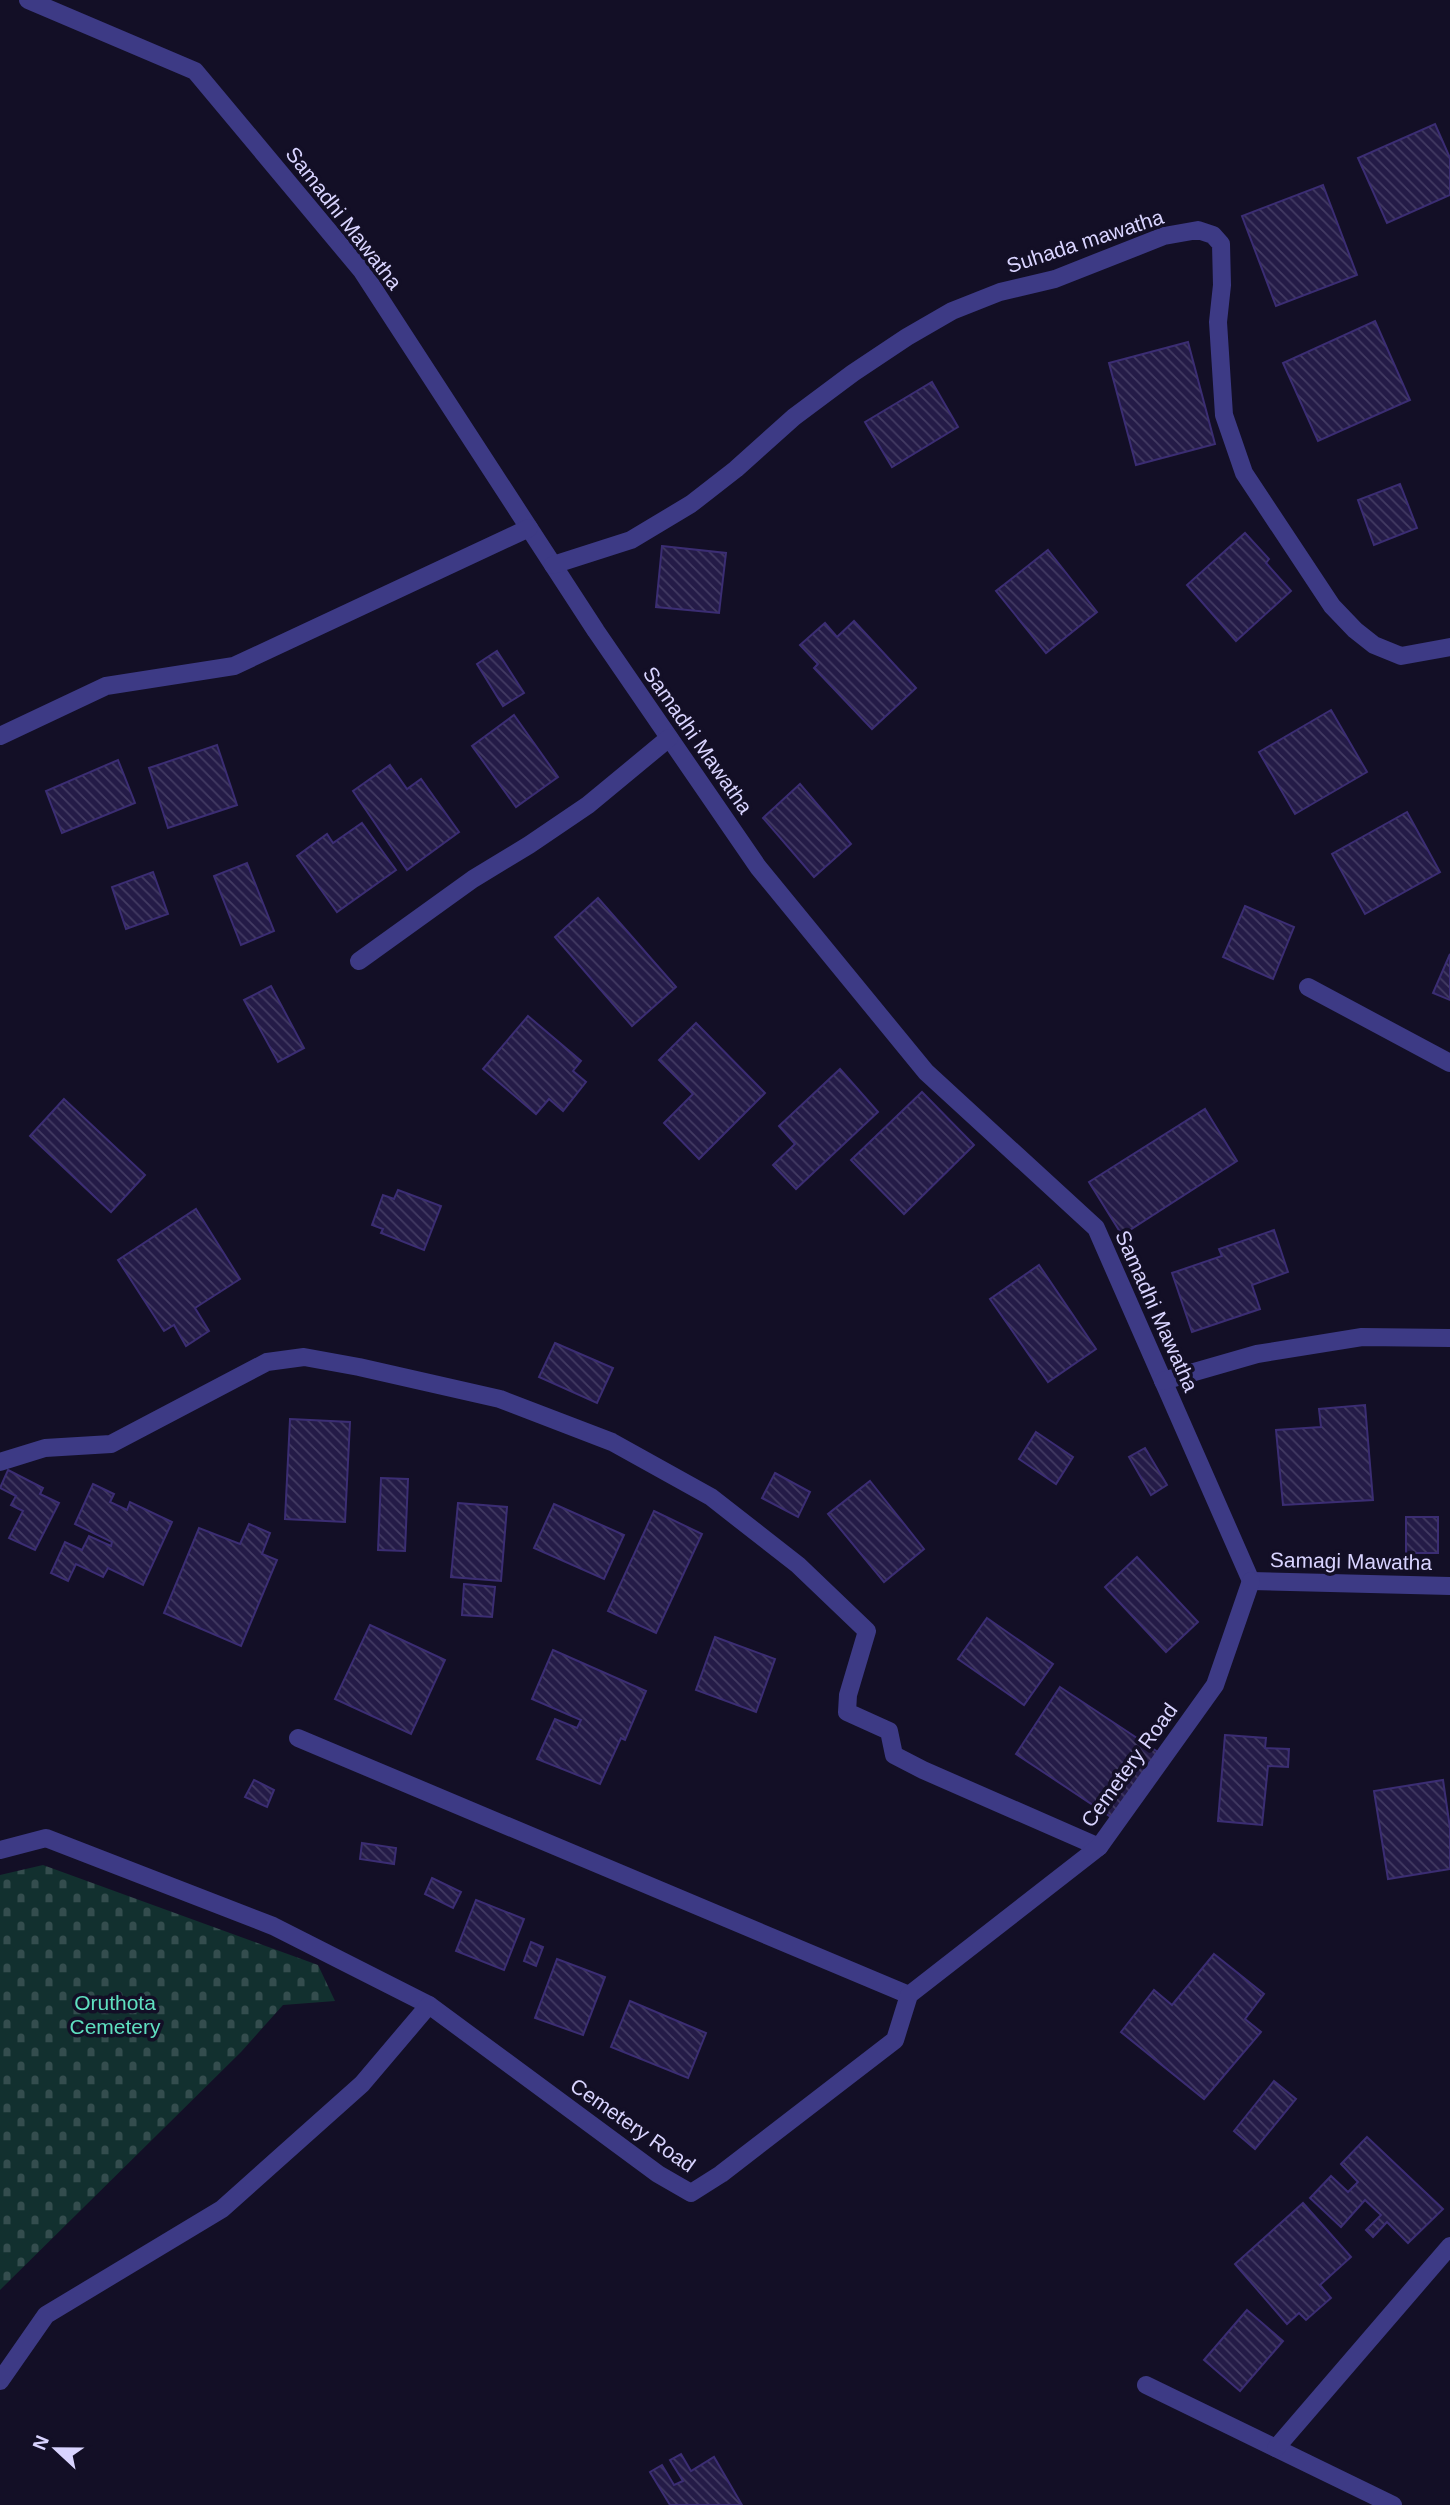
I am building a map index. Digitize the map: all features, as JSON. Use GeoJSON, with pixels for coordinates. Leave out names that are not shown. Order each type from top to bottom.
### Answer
{"type":"FeatureCollection","features":[{"type":"Feature","properties":{"kind":"street","name":"Samadhi Mawatha"},"geometry":{"type":"LineString","coordinates":[[28,0],[195,71],[362,271],[553,565],[758,867],[926,1072],[1096,1228],[1251,1581]]}},
{"type":"Feature","properties":{"kind":"street","name":"Suhada mawatha"},"geometry":{"type":"LineString","coordinates":[[553,565],[631,540],[691,504],[794,418],[853,373],[952,311],[1000,292],[1055,279],[1164,236],[1198,230],[1213,234],[1222,244],[1218,322],[1224,415],[1244,473],[1332,606],[1355,630],[1374,645],[1401,656],[1450,647]]}},
{"type":"Feature","properties":{"kind":"street"},"geometry":{"type":"LineString","coordinates":[[0,736],[106,686],[234,666],[529,527]]}},
{"type":"Feature","properties":{"kind":"street"},"geometry":{"type":"LineString","coordinates":[[359,961],[473,879],[587,805],[669,738]]}},
{"type":"Feature","properties":{"kind":"street"},"geometry":{"type":"LineString","coordinates":[[1308,988],[1450,1063]]}},
{"type":"Feature","properties":{"kind":"street"},"geometry":{"type":"LineString","coordinates":[[1163,1381],[1257,1354],[1362,1337],[1450,1338]]}},
{"type":"Feature","properties":{"kind":"street"},"geometry":{"type":"LineString","coordinates":[[0,1462],[45,1448],[111,1444],[267,1362],[304,1357],[500,1399],[612,1442],[711,1497],[798,1565],[867,1631],[848,1695],[847,1712],[889,1731],[894,1755],[1099,1847]]}},
{"type":"Feature","properties":{"kind":"street","name":"Samagi Mawatha"},"geometry":{"type":"LineString","coordinates":[[1251,1581],[1450,1586]]}},
{"type":"Feature","properties":{"kind":"street","name":"Cemetery Road"},"geometry":{"type":"LineString","coordinates":[[429,2005],[658,2174],[691,2193],[722,2175],[895,2040],[909,1995],[1099,1847],[1215,1685],[1251,1581]]}},
{"type":"Feature","properties":{"kind":"street"},"geometry":{"type":"LineString","coordinates":[[298,1738],[909,1995]]}},
{"type":"Feature","properties":{"kind":"street"},"geometry":{"type":"LineString","coordinates":[[0,1850],[46,1838],[273,1926],[429,2005],[362,2084],[222,2209],[46,2315],[0,2381]]}},
{"type":"Feature","properties":{"kind":"street"},"geometry":{"type":"LineString","coordinates":[[1276,2448],[1450,2246]]}},
{"type":"Feature","properties":{"kind":"street"},"geometry":{"type":"LineString","coordinates":[[1146,2385],[1393,2505]]}},
{"type":"Feature","properties":{"kind":"green space","name":"Oruthota Cemetery"},"geometry":{"type":"Polygon","coordinates":[[[43,1865],[318,1965],[335,2001],[283,2005],[241,2052],[0,2290],[0,1875],[43,1865]]]}},
{"type":"Feature","properties":{"kind":"building"},"geometry":{"type":"Polygon","coordinates":[[[1435,124],[1450,158],[1450,195],[1387,223],[1358,158],[1435,124]]]}},
{"type":"Feature","properties":{"kind":"building"},"geometry":{"type":"Polygon","coordinates":[[[1323,185],[1357,275],[1276,306],[1242,216],[1323,185]]]}},
{"type":"Feature","properties":{"kind":"building"},"geometry":{"type":"Polygon","coordinates":[[[1375,321],[1410,400],[1318,441],[1283,363],[1375,321]]]}},
{"type":"Feature","properties":{"kind":"building"},"geometry":{"type":"Polygon","coordinates":[[[1188,342],[1215,444],[1136,465],[1109,363],[1188,342]]]}},
{"type":"Feature","properties":{"kind":"building"},"geometry":{"type":"Polygon","coordinates":[[[932,382],[958,427],[892,467],[865,422],[932,382]]]}},
{"type":"Feature","properties":{"kind":"building"},"geometry":{"type":"Polygon","coordinates":[[[1400,484],[1417,528],[1374,545],[1358,500],[1400,484]]]}},
{"type":"Feature","properties":{"kind":"building"},"geometry":{"type":"Polygon","coordinates":[[[1245,533],[1269,559],[1266,563],[1291,591],[1236,641],[1187,585],[1245,533]]]}},
{"type":"Feature","properties":{"kind":"building"},"geometry":{"type":"Polygon","coordinates":[[[662,546],[726,553],[719,613],[656,607],[662,546]]]}},
{"type":"Feature","properties":{"kind":"building"},"geometry":{"type":"Polygon","coordinates":[[[1048,550],[1097,612],[1046,653],[996,591],[1048,550]]]}},
{"type":"Feature","properties":{"kind":"building"},"geometry":{"type":"Polygon","coordinates":[[[854,621],[916,688],[872,729],[814,668],[818,664],[800,645],[825,623],[837,637],[854,621]]]}},
{"type":"Feature","properties":{"kind":"building"},"geometry":{"type":"Polygon","coordinates":[[[497,651],[524,693],[503,706],[477,664],[497,651]]]}},
{"type":"Feature","properties":{"kind":"building"},"geometry":{"type":"Polygon","coordinates":[[[1331,710],[1367,772],[1295,814],[1259,752],[1331,710]]]}},
{"type":"Feature","properties":{"kind":"building"},"geometry":{"type":"Polygon","coordinates":[[[514,715],[558,777],[516,807],[472,746],[514,715]]]}},
{"type":"Feature","properties":{"kind":"building"},"geometry":{"type":"Polygon","coordinates":[[[217,745],[237,805],[168,828],[149,768],[217,745]]]}},
{"type":"Feature","properties":{"kind":"building"},"geometry":{"type":"Polygon","coordinates":[[[118,760],[135,803],[62,833],[46,791],[118,760]]]}},
{"type":"Feature","properties":{"kind":"building"},"geometry":{"type":"Polygon","coordinates":[[[390,765],[407,789],[421,779],[459,832],[407,870],[353,791],[390,765]]]}},
{"type":"Feature","properties":{"kind":"building"},"geometry":{"type":"Polygon","coordinates":[[[800,784],[851,844],[814,877],[763,818],[800,784]]]}},
{"type":"Feature","properties":{"kind":"building"},"geometry":{"type":"Polygon","coordinates":[[[1407,812],[1440,872],[1365,914],[1332,854],[1407,812]]]}},
{"type":"Feature","properties":{"kind":"building"},"geometry":{"type":"Polygon","coordinates":[[[362,823],[396,870],[337,912],[297,856],[327,834],[333,843],[362,823]]]}},
{"type":"Feature","properties":{"kind":"building"},"geometry":{"type":"Polygon","coordinates":[[[247,863],[274,931],[241,945],[214,876],[247,863]]]}},
{"type":"Feature","properties":{"kind":"building"},"geometry":{"type":"Polygon","coordinates":[[[153,872],[168,914],[126,929],[112,887],[153,872]]]}},
{"type":"Feature","properties":{"kind":"building"},"geometry":{"type":"Polygon","coordinates":[[[598,898],[676,987],[632,1026],[555,937],[598,898]]]}},
{"type":"Feature","properties":{"kind":"building"},"geometry":{"type":"Polygon","coordinates":[[[1245,906],[1294,927],[1273,979],[1223,957],[1245,906]]]}},
{"type":"Feature","properties":{"kind":"building"},"geometry":{"type":"Polygon","coordinates":[[[1450,954],[1450,1000],[1433,993],[1450,954]]]}},
{"type":"Feature","properties":{"kind":"building"},"geometry":{"type":"Polygon","coordinates":[[[271,986],[304,1048],[278,1062],[244,1000],[271,986]]]}},
{"type":"Feature","properties":{"kind":"building"},"geometry":{"type":"Polygon","coordinates":[[[528,1016],[581,1061],[573,1071],[586,1082],[563,1111],[549,1099],[536,1114],[483,1069],[528,1016]]]}},
{"type":"Feature","properties":{"kind":"building"},"geometry":{"type":"Polygon","coordinates":[[[696,1023],[765,1093],[699,1159],[664,1123],[693,1094],[659,1060],[696,1023]]]}},
{"type":"Feature","properties":{"kind":"building"},"geometry":{"type":"Polygon","coordinates":[[[840,1069],[878,1112],[796,1189],[773,1165],[795,1144],[779,1126],[840,1069]]]}},
{"type":"Feature","properties":{"kind":"building"},"geometry":{"type":"Polygon","coordinates":[[[922,1092],[974,1145],[904,1214],[851,1160],[922,1092]]]}},
{"type":"Feature","properties":{"kind":"building"},"geometry":{"type":"Polygon","coordinates":[[[64,1099],[145,1175],[111,1212],[30,1136],[64,1099]]]}},
{"type":"Feature","properties":{"kind":"building"},"geometry":{"type":"Polygon","coordinates":[[[1205,1109],[1237,1161],[1122,1235],[1089,1182],[1205,1109]]]}},
{"type":"Feature","properties":{"kind":"building"},"geometry":{"type":"Polygon","coordinates":[[[398,1190],[441,1206],[424,1250],[381,1233],[383,1229],[372,1225],[383,1195],[394,1199],[398,1190]]]}},
{"type":"Feature","properties":{"kind":"building"},"geometry":{"type":"Polygon","coordinates":[[[196,1209],[240,1279],[195,1308],[209,1331],[186,1346],[174,1325],[164,1331],[118,1260],[196,1209]]]}},
{"type":"Feature","properties":{"kind":"building"},"geometry":{"type":"Polygon","coordinates":[[[1274,1230],[1288,1272],[1252,1285],[1260,1309],[1192,1332],[1172,1273],[1222,1256],[1219,1249],[1274,1230]]]}},
{"type":"Feature","properties":{"kind":"building"},"geometry":{"type":"Polygon","coordinates":[[[1039,1265],[1096,1349],[1048,1382],[990,1299],[1039,1265]]]}},
{"type":"Feature","properties":{"kind":"building"},"geometry":{"type":"Polygon","coordinates":[[[555,1343],[613,1368],[597,1403],[539,1377],[555,1343]]]}},
{"type":"Feature","properties":{"kind":"building"},"geometry":{"type":"Polygon","coordinates":[[[1365,1405],[1373,1500],[1283,1505],[1276,1430],[1321,1427],[1319,1409],[1365,1405]]]}},
{"type":"Feature","properties":{"kind":"building"},"geometry":{"type":"Polygon","coordinates":[[[290,1419],[350,1422],[345,1522],[285,1519],[290,1419]]]}},
{"type":"Feature","properties":{"kind":"building"},"geometry":{"type":"Polygon","coordinates":[[[1036,1432],[1073,1457],[1056,1484],[1019,1459],[1036,1432]]]}},
{"type":"Feature","properties":{"kind":"building"},"geometry":{"type":"Polygon","coordinates":[[[1145,1448],[1167,1485],[1151,1495],[1129,1457],[1145,1448]]]}},
{"type":"Feature","properties":{"kind":"building"},"geometry":{"type":"Polygon","coordinates":[[[8,1470],[43,1488],[40,1494],[59,1503],[35,1550],[9,1538],[23,1511],[11,1505],[16,1496],[0,1488],[8,1470]]]}},
{"type":"Feature","properties":{"kind":"building"},"geometry":{"type":"Polygon","coordinates":[[[775,1473],[810,1492],[798,1517],[762,1498],[775,1473]]]}},
{"type":"Feature","properties":{"kind":"building"},"geometry":{"type":"Polygon","coordinates":[[[381,1478],[408,1479],[405,1551],[378,1550],[381,1478]]]}},
{"type":"Feature","properties":{"kind":"building"},"geometry":{"type":"Polygon","coordinates":[[[870,1481],[924,1549],[884,1582],[828,1514],[870,1481]]]}},
{"type":"Feature","properties":{"kind":"building"},"geometry":{"type":"Polygon","coordinates":[[[93,1484],[114,1494],[110,1502],[127,1510],[130,1502],[172,1522],[143,1585],[108,1568],[103,1577],[76,1564],[68,1581],[51,1573],[65,1542],[82,1550],[89,1536],[111,1546],[112,1542],[75,1524],[93,1484]]]}},
{"type":"Feature","properties":{"kind":"building"},"geometry":{"type":"Polygon","coordinates":[[[458,1503],[507,1507],[501,1581],[451,1577],[458,1503]]]}},
{"type":"Feature","properties":{"kind":"building"},"geometry":{"type":"Polygon","coordinates":[[[554,1504],[624,1535],[604,1579],[534,1548],[554,1504]]]}},
{"type":"Feature","properties":{"kind":"building"},"geometry":{"type":"Polygon","coordinates":[[[654,1511],[702,1534],[656,1633],[608,1611],[654,1511]]]}},
{"type":"Feature","properties":{"kind":"building"},"geometry":{"type":"Polygon","coordinates":[[[1406,1517],[1438,1517],[1438,1553],[1406,1553],[1406,1517]]]}},
{"type":"Feature","properties":{"kind":"building"},"geometry":{"type":"Polygon","coordinates":[[[249,1524],[270,1533],[262,1554],[277,1560],[241,1646],[164,1613],[199,1528],[240,1544],[249,1524]]]}},
{"type":"Feature","properties":{"kind":"building"},"geometry":{"type":"Polygon","coordinates":[[[1137,1557],[1198,1622],[1166,1652],[1105,1587],[1137,1557]]]}},
{"type":"Feature","properties":{"kind":"building"},"geometry":{"type":"Polygon","coordinates":[[[464,1584],[495,1587],[492,1617],[462,1615],[464,1584]]]}},
{"type":"Feature","properties":{"kind":"building"},"geometry":{"type":"Polygon","coordinates":[[[987,1618],[1053,1664],[1024,1705],[958,1659],[987,1618]]]}},
{"type":"Feature","properties":{"kind":"building"},"geometry":{"type":"Polygon","coordinates":[[[370,1625],[445,1660],[411,1734],[335,1699],[370,1625]]]}},
{"type":"Feature","properties":{"kind":"building"},"geometry":{"type":"Polygon","coordinates":[[[715,1637],[775,1659],[756,1712],[696,1690],[715,1637]]]}},
{"type":"Feature","properties":{"kind":"building"},"geometry":{"type":"Polygon","coordinates":[[[553,1650],[646,1691],[625,1740],[621,1738],[600,1784],[537,1759],[555,1719],[577,1728],[581,1720],[532,1699],[553,1650]]]}},
{"type":"Feature","properties":{"kind":"building"},"geometry":{"type":"Polygon","coordinates":[[[1060,1687],[1158,1752],[1114,1819],[1016,1754],[1060,1687]]]}},
{"type":"Feature","properties":{"kind":"building"},"geometry":{"type":"Polygon","coordinates":[[[1225,1735],[1266,1738],[1265,1748],[1289,1749],[1288,1767],[1268,1766],[1262,1825],[1218,1821],[1225,1735]]]}},
{"type":"Feature","properties":{"kind":"building"},"geometry":{"type":"Polygon","coordinates":[[[254,1780],[274,1790],[267,1807],[245,1797],[254,1780]]]}},
{"type":"Feature","properties":{"kind":"building"},"geometry":{"type":"Polygon","coordinates":[[[1443,1780],[1450,1828],[1450,1869],[1388,1879],[1374,1791],[1443,1780]]]}},
{"type":"Feature","properties":{"kind":"building"},"geometry":{"type":"Polygon","coordinates":[[[362,1843],[396,1848],[394,1864],[360,1859],[362,1843]]]}},
{"type":"Feature","properties":{"kind":"building"},"geometry":{"type":"Polygon","coordinates":[[[432,1878],[461,1892],[453,1908],[425,1894],[432,1878]]]}},
{"type":"Feature","properties":{"kind":"building"},"geometry":{"type":"Polygon","coordinates":[[[476,1900],[524,1919],[504,1970],[456,1951],[476,1900]]]}},
{"type":"Feature","properties":{"kind":"building"},"geometry":{"type":"Polygon","coordinates":[[[531,1942],[543,1947],[536,1966],[524,1961],[531,1942]]]}},
{"type":"Feature","properties":{"kind":"building"},"geometry":{"type":"Polygon","coordinates":[[[1214,1954],[1264,1994],[1245,2019],[1261,2032],[1204,2099],[1121,2032],[1154,1990],[1172,2005],[1214,1954]]]}},
{"type":"Feature","properties":{"kind":"building"},"geometry":{"type":"Polygon","coordinates":[[[557,1959],[605,1977],[583,2035],[535,2018],[557,1959]]]}},
{"type":"Feature","properties":{"kind":"building"},"geometry":{"type":"Polygon","coordinates":[[[630,2001],[706,2033],[688,2078],[611,2047],[630,2001]]]}},
{"type":"Feature","properties":{"kind":"building"},"geometry":{"type":"Polygon","coordinates":[[[1274,2081],[1296,2099],[1255,2149],[1234,2131],[1274,2081]]]}},
{"type":"Feature","properties":{"kind":"building"},"geometry":{"type":"Polygon","coordinates":[[[1367,2137],[1443,2209],[1408,2243],[1387,2222],[1373,2237],[1366,2230],[1381,2215],[1365,2200],[1341,2227],[1310,2198],[1331,2176],[1348,2192],[1358,2182],[1341,2164],[1367,2137]]]}},
{"type":"Feature","properties":{"kind":"building"},"geometry":{"type":"Polygon","coordinates":[[[1303,2203],[1351,2257],[1320,2285],[1331,2298],[1306,2320],[1299,2313],[1287,2324],[1235,2264],[1303,2203]]]}},
{"type":"Feature","properties":{"kind":"building"},"geometry":{"type":"Polygon","coordinates":[[[1247,2310],[1283,2341],[1240,2391],[1204,2360],[1247,2310]]]}},
{"type":"Feature","properties":{"kind":"building"},"geometry":{"type":"Polygon","coordinates":[[[681,2454],[691,2471],[714,2457],[742,2505],[670,2505],[650,2472],[662,2465],[674,2485],[683,2481],[670,2460],[681,2454]]]}}]}
